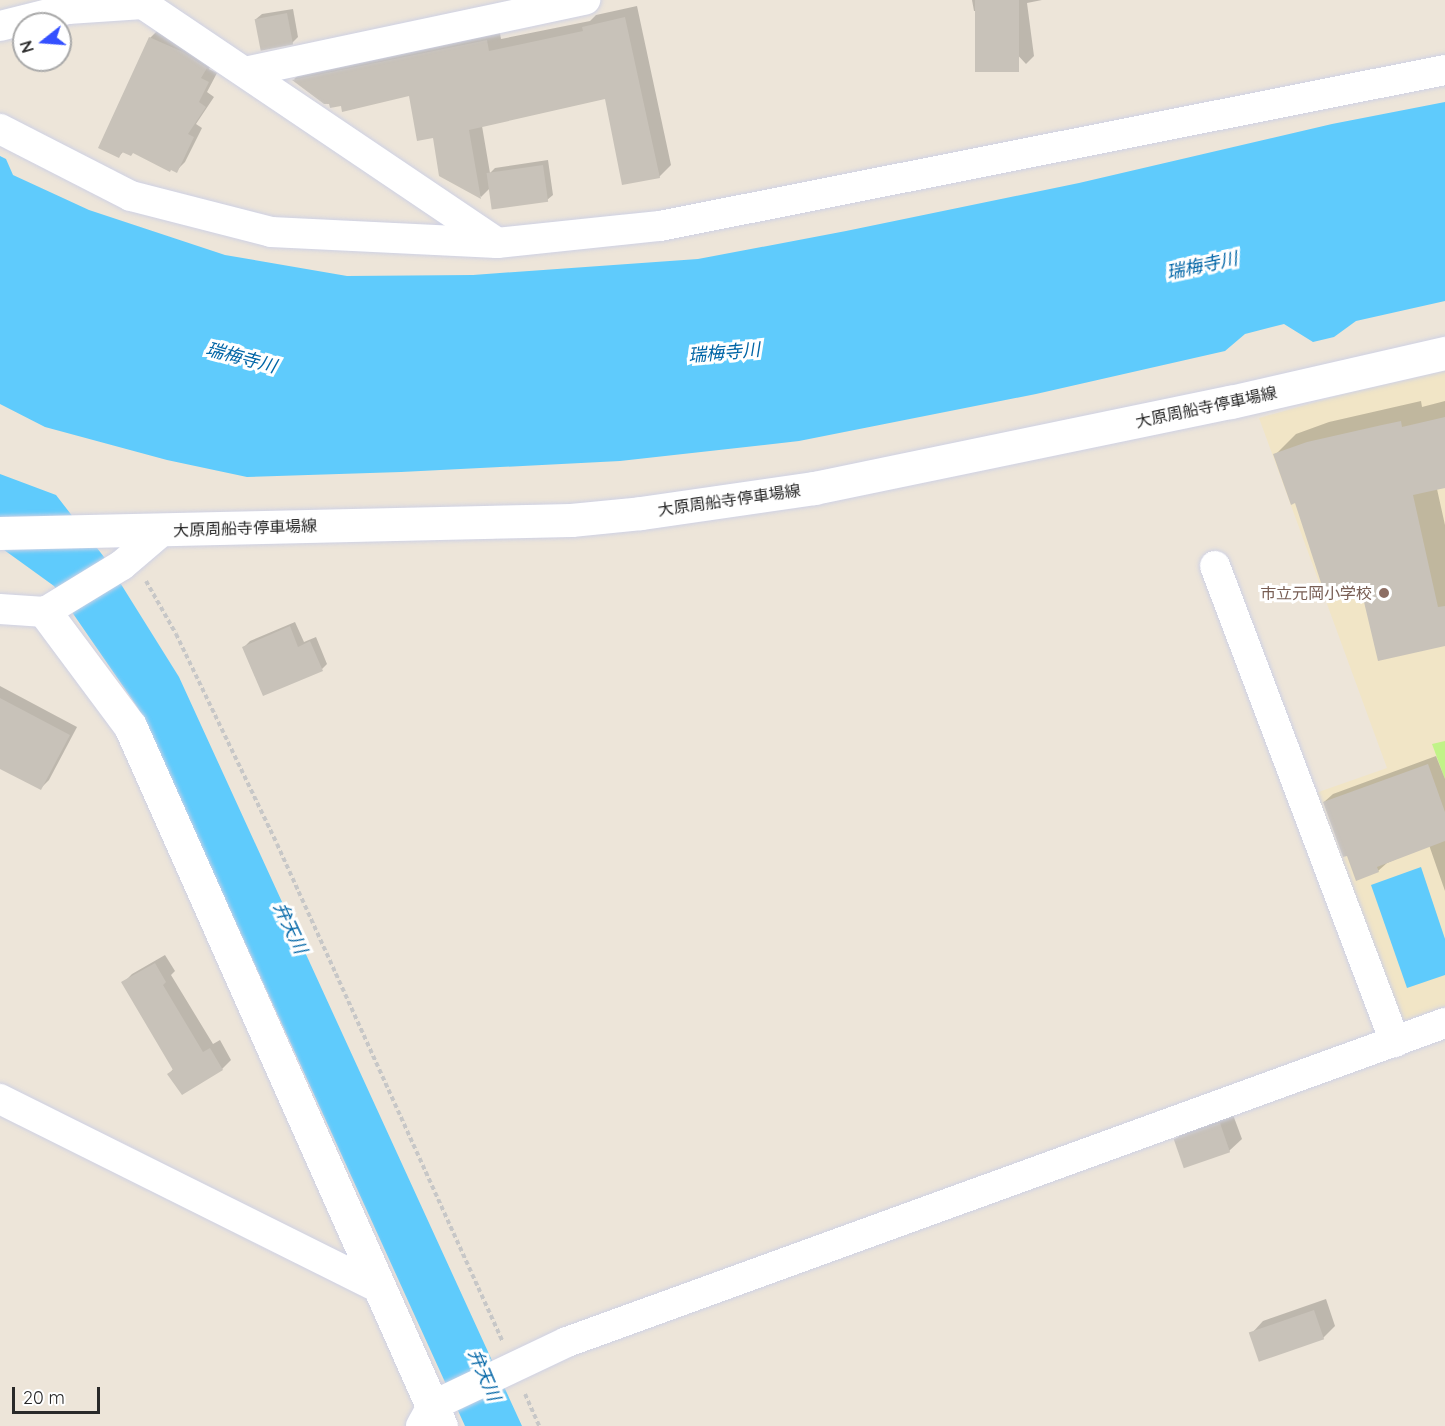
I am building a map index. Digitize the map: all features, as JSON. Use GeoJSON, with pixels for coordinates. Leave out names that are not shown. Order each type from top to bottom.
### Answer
{"type":"FeatureCollection","features":[{"type":"Feature","properties":{"kind":"main road","name":"大原周船寺停車場線"},"geometry":{"type":"LineString","coordinates":[[0,533],[571,520],[641,513],[825,485],[1231,402],[1445,353]]}},
{"type":"Feature","properties":{"kind":"main road"},"geometry":{"type":"LineString","coordinates":[[45,612],[130,726],[379,1288],[431,1419]]}},
{"type":"Feature","properties":{"kind":"street"},"geometry":{"type":"LineString","coordinates":[[245,72],[585,0]]}},
{"type":"Feature","properties":{"kind":"street"},"geometry":{"type":"LineString","coordinates":[[0,26],[71,4],[143,4],[497,243]]}},
{"type":"Feature","properties":{"kind":"street"},"geometry":{"type":"LineString","coordinates":[[0,129],[131,196],[271,232],[497,243],[660,226],[1445,70]]}},
{"type":"Feature","properties":{"kind":"street"},"geometry":{"type":"LineString","coordinates":[[0,609],[45,612],[122,565],[162,531]]}},
{"type":"Feature","properties":{"kind":"street"},"geometry":{"type":"LineString","coordinates":[[1215,566],[1395,1042]]}},
{"type":"Feature","properties":{"kind":"street"},"geometry":{"type":"LineString","coordinates":[[431,1419],[514,1367],[567,1342],[1445,1023]]}},
{"type":"Feature","properties":{"kind":"street"},"geometry":{"type":"LineString","coordinates":[[0,1099],[379,1288]]}},
{"type":"Feature","properties":{"kind":"path"},"geometry":{"type":"LineString","coordinates":[[122,565],[142,575],[176,634],[277,844],[514,1367]]}},
{"type":"Feature","properties":{"kind":"shaded area","name":"市立元岡小学校"},"geometry":{"type":"Polygon","coordinates":[[[1445,371],[1445,1006],[1395,1024],[1310,795],[1387,768],[1259,418],[1348,393],[1445,371]]]}},
{"type":"Feature","properties":{"kind":"green space"},"geometry":{"type":"Polygon","coordinates":[[[1445,741],[1445,779],[1432,744],[1445,741]]]}},
{"type":"Feature","properties":{"kind":"water","name":"瑞梅寺川"},"geometry":{"type":"Polygon","coordinates":[[[1445,102],[1445,301],[1356,321],[1334,337],[1313,342],[1284,324],[1245,334],[1225,351],[1036,394],[799,441],[620,461],[401,472],[247,477],[167,460],[45,427],[0,404],[0,156],[6,159],[13,175],[89,210],[225,255],[347,276],[473,275],[698,259],[1079,183],[1332,124],[1445,102]]]}},
{"type":"Feature","properties":{"kind":"water","name":"弁天川"},"geometry":{"type":"Polygon","coordinates":[[[0,474],[56,495],[104,557],[179,677],[522,1426],[465,1426],[138,708],[54,586],[0,547],[0,474]]]}},
{"type":"Feature","properties":{"kind":"water"},"geometry":{"type":"Polygon","coordinates":[[[1421,867],[1445,939],[1445,975],[1407,988],[1371,885],[1421,867]]]}},
{"type":"Feature","properties":{"kind":"building"},"geometry":{"type":"Polygon","coordinates":[[[975,0],[1019,0],[1019,72],[975,72],[975,0]]]}},
{"type":"Feature","properties":{"kind":"building"},"geometry":{"type":"Polygon","coordinates":[[[287,13],[293,44],[261,51],[255,19],[287,13]]]}},
{"type":"Feature","properties":{"kind":"building"},"geometry":{"type":"Polygon","coordinates":[[[625,17],[660,178],[622,185],[605,99],[469,130],[481,199],[439,176],[433,138],[417,141],[409,96],[342,112],[341,106],[330,108],[329,104],[324,104],[292,80],[487,40],[489,51],[583,31],[582,27],[625,17]]]}},
{"type":"Feature","properties":{"kind":"building"},"geometry":{"type":"Polygon","coordinates":[[[149,37],[183,52],[207,68],[201,78],[209,82],[199,102],[206,107],[188,134],[194,137],[177,173],[171,170],[170,172],[133,153],[131,156],[122,152],[119,158],[98,148],[149,37]]]}},
{"type":"Feature","properties":{"kind":"building"},"geometry":{"type":"Polygon","coordinates":[[[543,165],[548,202],[492,210],[487,173],[543,165]]]}},
{"type":"Feature","properties":{"kind":"building"},"geometry":{"type":"Polygon","coordinates":[[[1445,417],[1445,488],[1413,495],[1438,607],[1445,606],[1445,646],[1378,661],[1360,585],[1326,598],[1295,503],[1291,505],[1273,454],[1307,442],[1382,425],[1401,421],[1402,427],[1445,417]]]}},
{"type":"Feature","properties":{"kind":"building"},"geometry":{"type":"Polygon","coordinates":[[[290,626],[298,647],[310,641],[323,671],[263,696],[242,647],[290,626]]]}},
{"type":"Feature","properties":{"kind":"building"},"geometry":{"type":"Polygon","coordinates":[[[0,698],[70,735],[41,790],[0,769],[0,698]]]}},
{"type":"Feature","properties":{"kind":"building"},"geometry":{"type":"Polygon","coordinates":[[[1428,764],[1445,812],[1445,841],[1377,867],[1379,872],[1356,881],[1347,856],[1343,857],[1323,802],[1428,764]]]}},
{"type":"Feature","properties":{"kind":"building"},"geometry":{"type":"Polygon","coordinates":[[[155,963],[166,982],[163,985],[203,1052],[210,1048],[223,1070],[182,1095],[167,1074],[173,1070],[121,982],[155,963]]]}},
{"type":"Feature","properties":{"kind":"building"},"geometry":{"type":"Polygon","coordinates":[[[1220,1123],[1230,1152],[1184,1168],[1174,1139],[1220,1123]]]}},
{"type":"Feature","properties":{"kind":"building"},"geometry":{"type":"Polygon","coordinates":[[[1314,1310],[1324,1339],[1259,1362],[1249,1332],[1314,1310]]]}},
{"type":"Feature","properties":{"kind":"place","name":"市立元岡小学校"},"geometry":{"type":"Point","coordinates":[1384,593]}}]}
